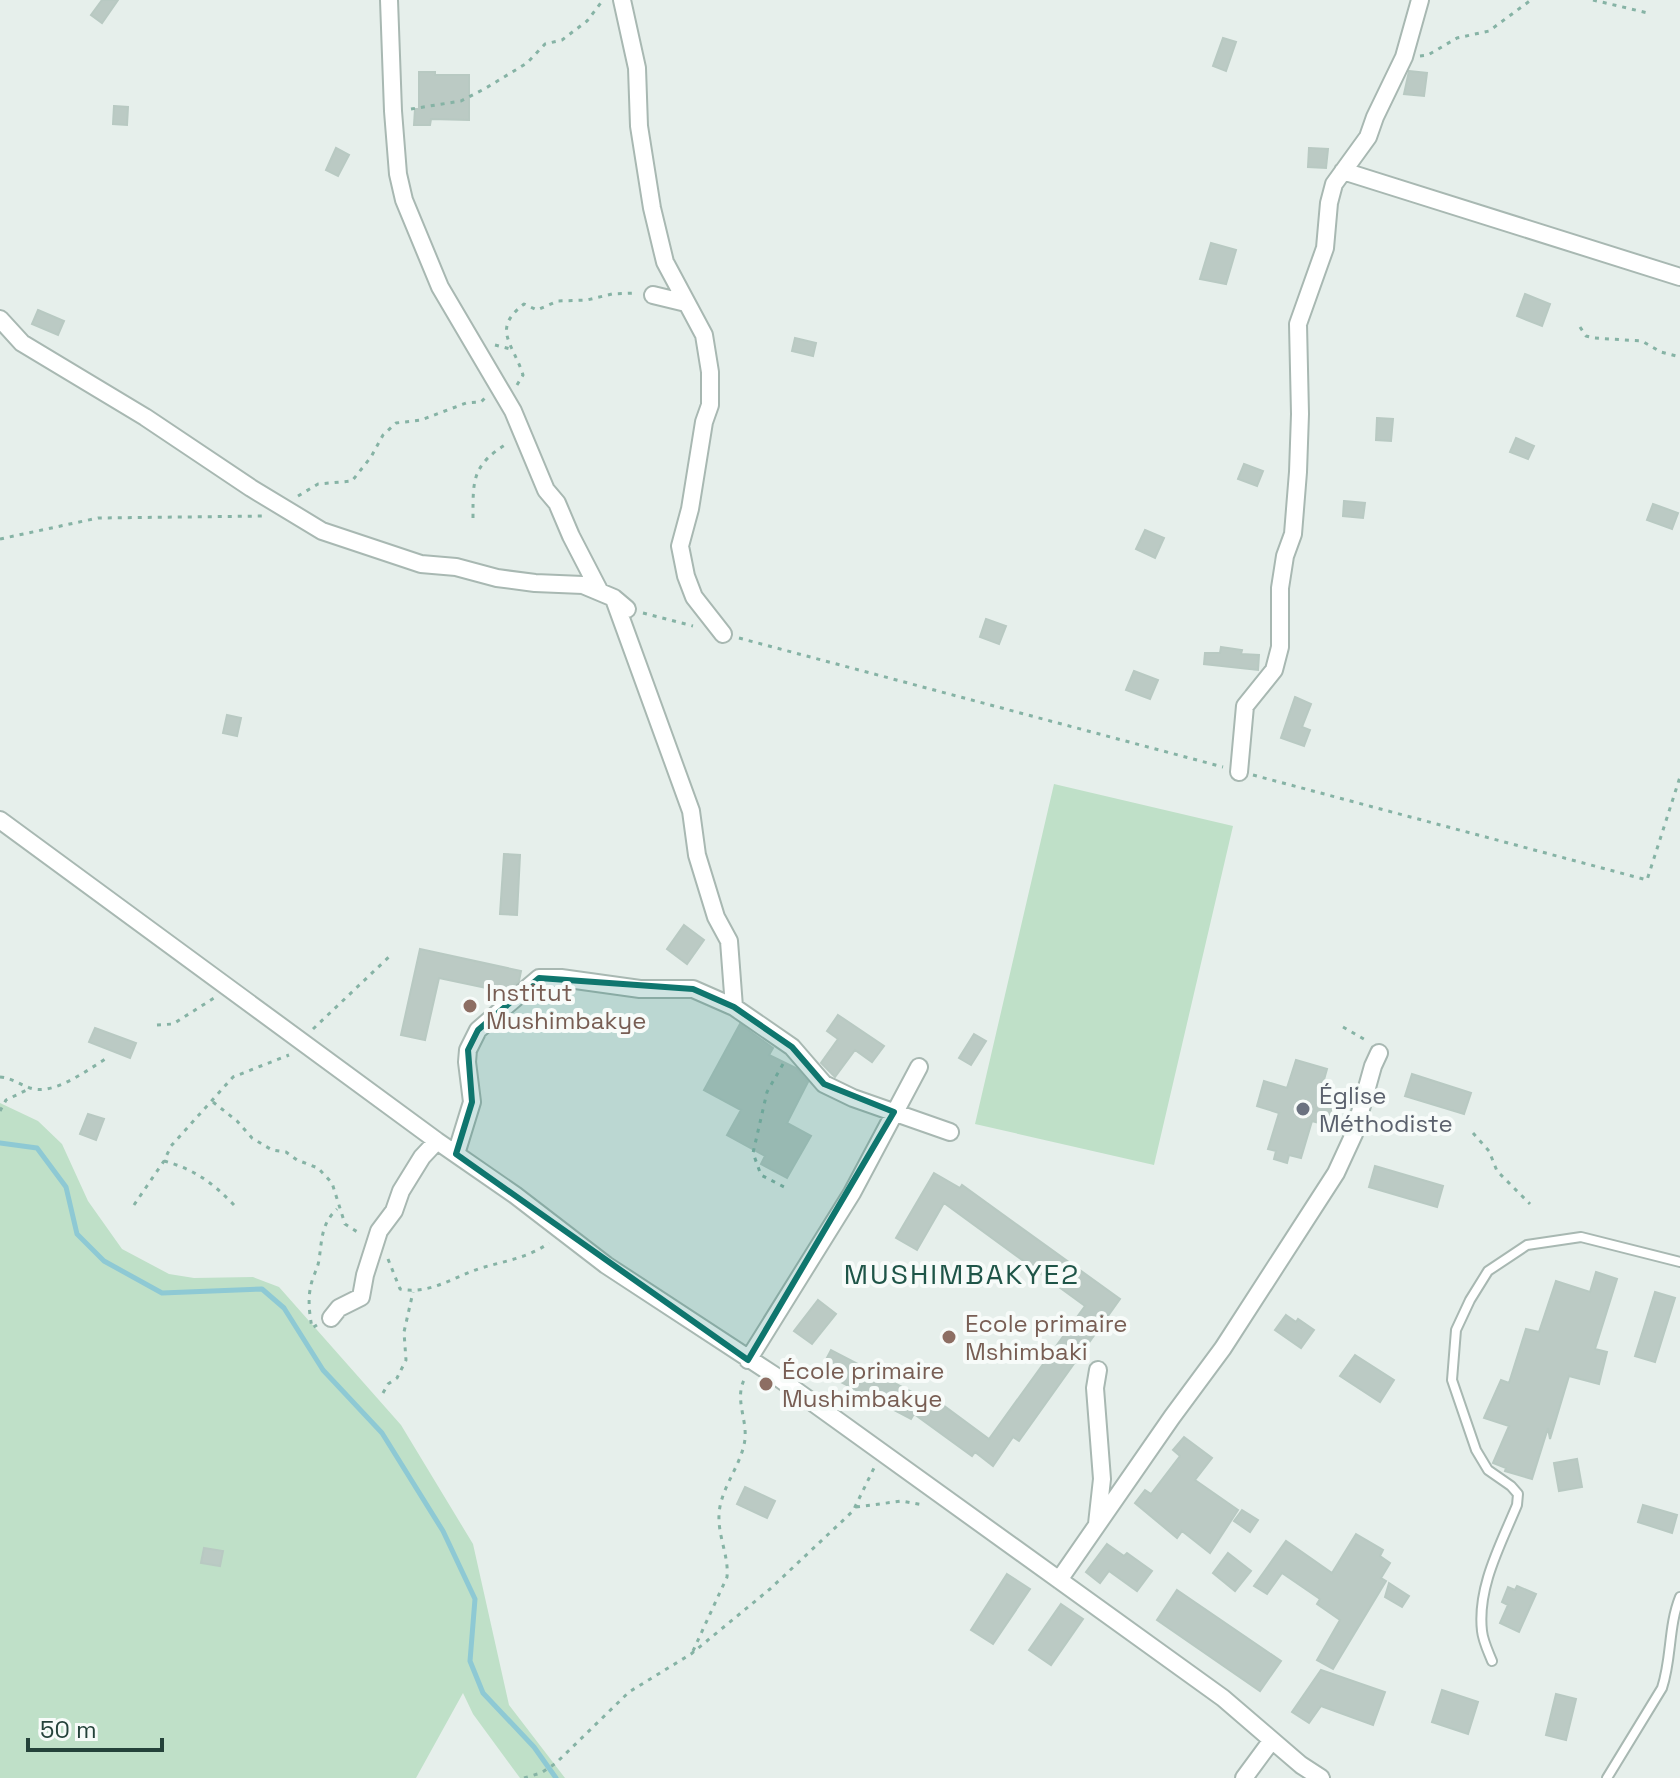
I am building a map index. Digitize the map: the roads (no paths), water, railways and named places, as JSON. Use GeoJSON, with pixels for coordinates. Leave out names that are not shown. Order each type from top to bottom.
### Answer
{"type":"FeatureCollection","features":[{"type":"Feature","properties":{"kind":"street"},"geometry":{"type":"LineString","coordinates":[[389,0],[393,111],[398,174],[404,200],[440,287],[508,403],[536,461],[546,490],[557,503],[571,536],[607,595],[691,811],[697,855],[716,917],[729,941],[734,1007]]}},
{"type":"Feature","properties":{"kind":"street"},"geometry":{"type":"LineString","coordinates":[[622,0],[637,68],[638,108],[647,184],[665,262],[704,335],[710,390],[709,413],[704,422],[690,509],[680,546],[694,597],[723,634]]}},
{"type":"Feature","properties":{"kind":"street"},"geometry":{"type":"LineString","coordinates":[[1239,772],[1245,706],[1274,670],[1280,647],[1280,588],[1285,556],[1293,534],[1297,498],[1300,414],[1298,324],[1325,248],[1334,184],[1368,137],[1404,57],[1420,0]]}},
{"type":"Feature","properties":{"kind":"street"},"geometry":{"type":"LineString","coordinates":[[1343,171],[1680,277]]}},
{"type":"Feature","properties":{"kind":"street"},"geometry":{"type":"LineString","coordinates":[[653,295],[686,303]]}},
{"type":"Feature","properties":{"kind":"street"},"geometry":{"type":"LineString","coordinates":[[0,319],[22,343],[145,417],[322,531],[421,564],[456,567],[497,578],[535,583],[583,585],[607,595],[627,609]]}},
{"type":"Feature","properties":{"kind":"street"},"geometry":{"type":"LineString","coordinates":[[0,820],[606,1265],[751,1360],[1223,1698],[1321,1778]]}},
{"type":"Feature","properties":{"kind":"street"},"geometry":{"type":"LineString","coordinates":[[456,1154],[472,1102],[468,1050],[478,1030],[539,978],[640,989],[693,989],[734,1007],[792,1047],[824,1084],[853,1098],[950,1132]]}},
{"type":"Feature","properties":{"kind":"street"},"geometry":{"type":"LineString","coordinates":[[1059,1580],[1223,1348],[1336,1173],[1354,1134],[1379,1053]]}},
{"type":"Feature","properties":{"kind":"street"},"geometry":{"type":"LineString","coordinates":[[751,1360],[852,1193],[919,1067]]}},
{"type":"Feature","properties":{"kind":"street"},"geometry":{"type":"LineString","coordinates":[[331,1318],[339,1308],[361,1297],[379,1231],[394,1211],[401,1191],[422,1157],[437,1141]]}},
{"type":"Feature","properties":{"kind":"street"},"geometry":{"type":"LineString","coordinates":[[1097,1525],[1102,1479],[1095,1388],[1098,1370]]}},
{"type":"Feature","properties":{"kind":"street"},"geometry":{"type":"LineString","coordinates":[[1244,1778],[1272,1740]]}},
{"type":"Feature","properties":{"kind":"lane"},"geometry":{"type":"LineString","coordinates":[[1492,1661],[1482,1633],[1481,1606],[1517,1505],[1518,1494],[1488,1470],[1476,1450],[1452,1380],[1456,1330],[1470,1300],[1488,1271],[1527,1245],[1581,1237],[1680,1262]]}},
{"type":"Feature","properties":{"kind":"lane"},"geometry":{"type":"LineString","coordinates":[[1607,1778],[1662,1688],[1667,1675],[1672,1620],[1680,1597]]}},
{"type":"Feature","properties":{"kind":"waterway"},"geometry":{"type":"LineString","coordinates":[[0,1143],[37,1148],[66,1187],[77,1234],[104,1261],[162,1293],[262,1289],[284,1308],[323,1370],[382,1433],[443,1531],[475,1599],[470,1661],[483,1693],[534,1747],[556,1778]]}},
{"type":"Feature","properties":{"kind":"place","name":"Institut Mushimbakye"},"geometry":{"type":"Point","coordinates":[470,1006]}},
{"type":"Feature","properties":{"kind":"place","name":"Église Méthodiste"},"geometry":{"type":"Point","coordinates":[1303,1109]}},
{"type":"Feature","properties":{"kind":"place","name":"Ecole primaire Mshimbaki"},"geometry":{"type":"Point","coordinates":[949,1337]}},
{"type":"Feature","properties":{"kind":"place","name":"École primaire Mushimbakye"},"geometry":{"type":"Point","coordinates":[766,1384]}},
{"type":"Feature","properties":{"kind":"district","name":"MUSHIMBAKYE2"},"geometry":{"type":"Point","coordinates":[962,1274]}}]}
